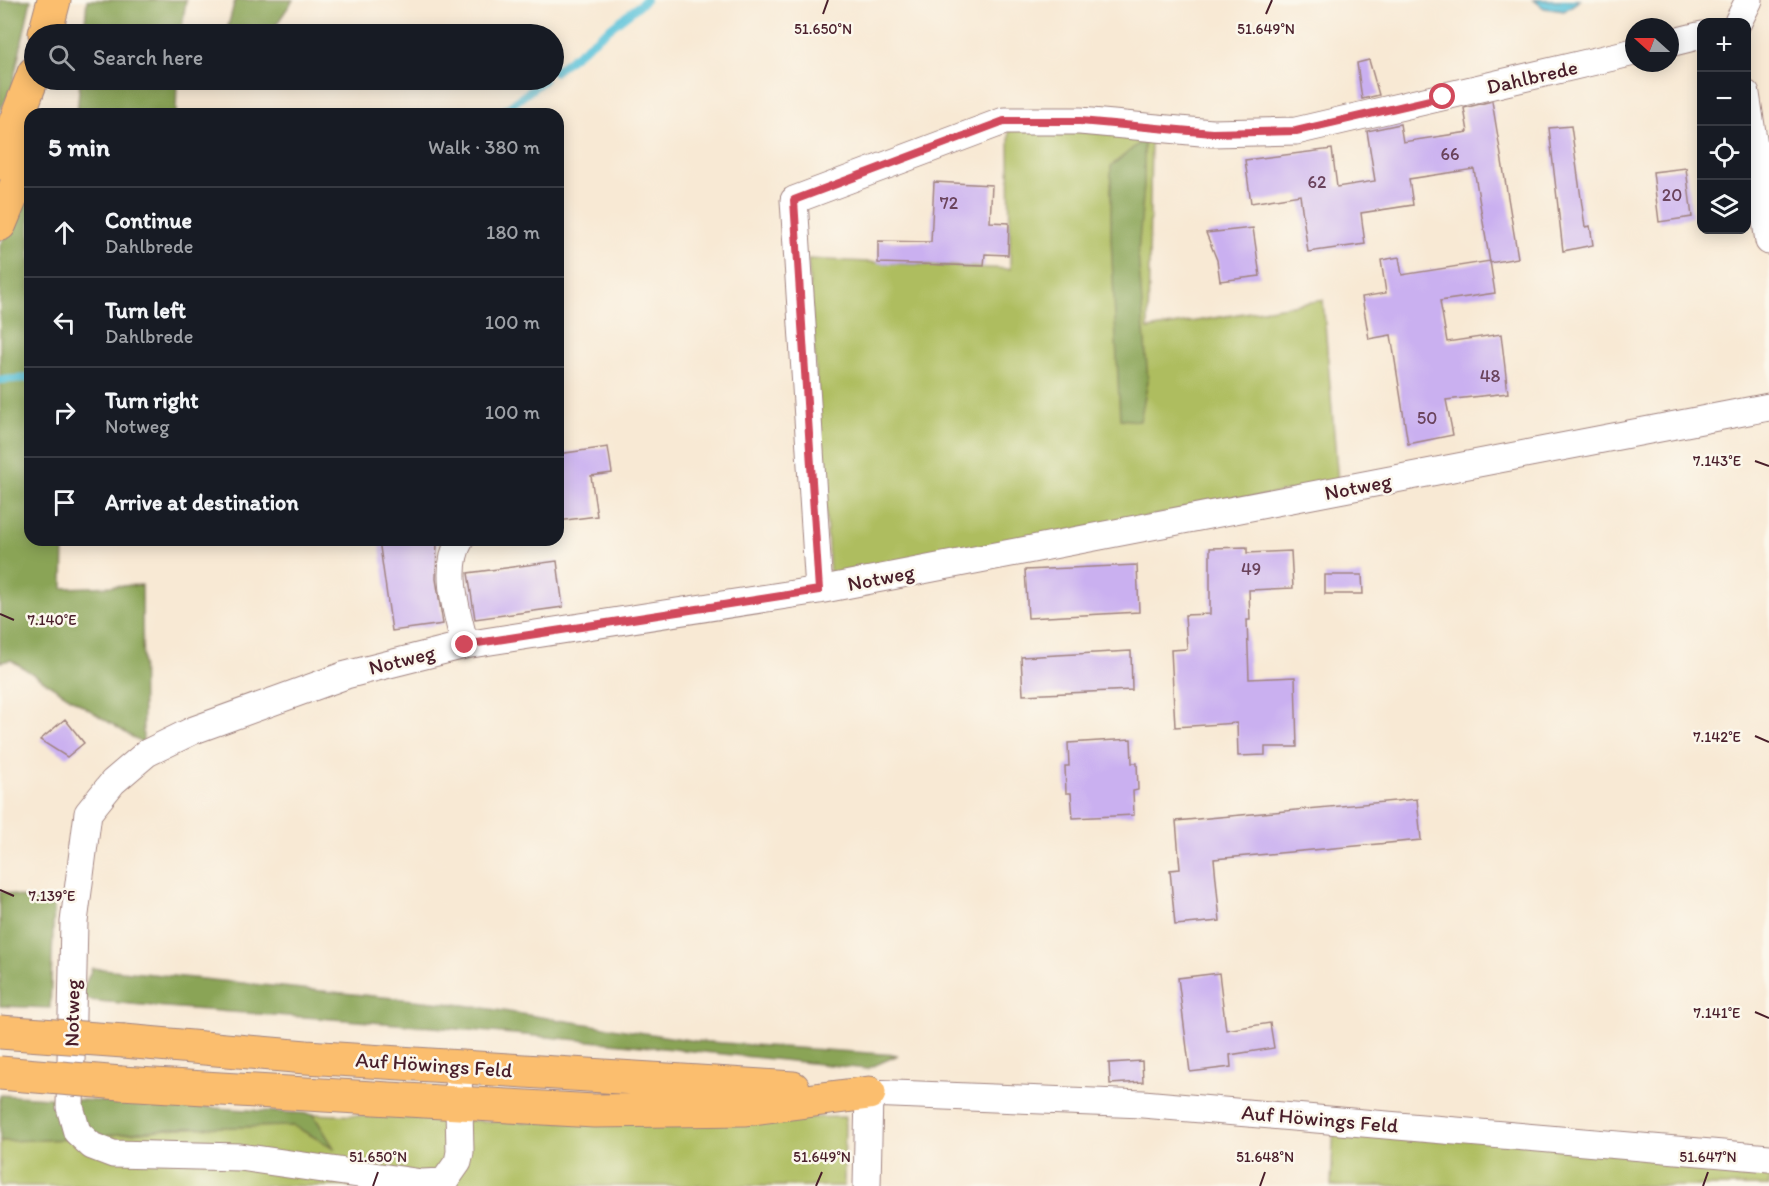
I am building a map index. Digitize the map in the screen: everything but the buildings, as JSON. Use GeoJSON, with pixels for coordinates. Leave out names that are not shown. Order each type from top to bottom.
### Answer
{"type":"FeatureCollection","features":[{"type":"Feature","properties":{"kind":"main road"},"geometry":{"type":"LineString","coordinates":[[48,24],[56,0]]}},
{"type":"Feature","properties":{"kind":"main road"},"geometry":{"type":"LineString","coordinates":[[55,24],[56,0]]}},
{"type":"Feature","properties":{"kind":"main road"},"geometry":{"type":"LineString","coordinates":[[0,163],[28,90]]}},
{"type":"Feature","properties":{"kind":"main road"},"geometry":{"type":"LineString","coordinates":[[42,108],[47,90]]}},
{"type":"Feature","properties":{"kind":"main road"},"geometry":{"type":"LineString","coordinates":[[0,224],[24,166]]}},
{"type":"Feature","properties":{"kind":"main road","name":"Auf Höwings Feld"},"geometry":{"type":"LineString","coordinates":[[0,1032],[458,1066],[869,1093]]}},
{"type":"Feature","properties":{"kind":"main road","name":"Auf Höwings Feld"},"geometry":{"type":"LineString","coordinates":[[0,1073],[457,1105],[594,1111],[745,1109],[869,1093]]}},
{"type":"Feature","properties":{"kind":"street"},"geometry":{"type":"LineString","coordinates":[[1740,18],[1749,0]]}},
{"type":"Feature","properties":{"kind":"street"},"geometry":{"type":"LineString","coordinates":[[1679,41],[1697,36]]}},
{"type":"Feature","properties":{"kind":"street","name":"Dahlbrede"},"geometry":{"type":"LineString","coordinates":[[819,590],[794,200],[1004,121],[1080,121],[1212,133],[1296,131],[1625,54]]}},
{"type":"Feature","properties":{"kind":"street"},"geometry":{"type":"LineString","coordinates":[[1751,126],[1769,241]]}},
{"type":"Feature","properties":{"kind":"street","name":"Notweg"},"geometry":{"type":"LineString","coordinates":[[458,1066],[458,1162],[444,1182],[422,1184],[240,1157],[113,1154],[92,1146],[78,1132],[70,1107],[74,922],[88,813],[113,782],[147,753],[204,726],[346,675],[465,645],[819,590],[1769,407]]}},
{"type":"Feature","properties":{"kind":"street"},"geometry":{"type":"LineString","coordinates":[[457,546],[453,553],[455,604],[465,645]]}},
{"type":"Feature","properties":{"kind":"street"},"geometry":{"type":"LineString","coordinates":[[867,1186],[869,1093]]}},
{"type":"Feature","properties":{"kind":"street","name":"Auf Höwings Feld"},"geometry":{"type":"LineString","coordinates":[[869,1093],[1143,1104],[1769,1158]]}},
{"type":"Feature","properties":{"kind":"green space"},"geometry":{"type":"Polygon","coordinates":[[[0,0],[31,0],[12,87],[0,112],[0,0]]]}},
{"type":"Feature","properties":{"kind":"green space"},"geometry":{"type":"Polygon","coordinates":[[[87,0],[186,0],[182,24],[85,24],[87,0]]]}},
{"type":"Feature","properties":{"kind":"green space"},"geometry":{"type":"Polygon","coordinates":[[[235,0],[293,0],[277,24],[229,24],[235,0]]]}},
{"type":"Feature","properties":{"kind":"green space"},"geometry":{"type":"Polygon","coordinates":[[[79,90],[177,90],[176,108],[78,108],[79,90]]]}},
{"type":"Feature","properties":{"kind":"green space"},"geometry":{"type":"Polygon","coordinates":[[[1009,127],[1151,136],[1148,329],[1323,300],[1338,482],[830,575],[808,259],[1010,269],[1009,127]]]}},
{"type":"Feature","properties":{"kind":"green space"},"geometry":{"type":"Polygon","coordinates":[[[1144,139],[1144,186],[1138,253],[1148,381],[1140,421],[1120,419],[1111,238],[1111,166],[1144,139]]]}},
{"type":"Feature","properties":{"kind":"green space"},"geometry":{"type":"Polygon","coordinates":[[[24,195],[24,546],[64,546],[63,588],[142,585],[143,744],[11,660],[0,662],[0,245],[24,195]]]}},
{"type":"Feature","properties":{"kind":"green space"},"geometry":{"type":"Polygon","coordinates":[[[0,891],[54,906],[50,1008],[0,1006],[0,891]]]}},
{"type":"Feature","properties":{"kind":"green space"},"geometry":{"type":"Polygon","coordinates":[[[92,968],[464,1005],[696,1041],[898,1055],[867,1069],[485,1031],[79,999],[92,968]]]}},
{"type":"Feature","properties":{"kind":"green space"},"geometry":{"type":"Polygon","coordinates":[[[0,1095],[313,1114],[334,1148],[294,1126],[177,1128],[73,1139],[0,1141],[0,1095]]]}},
{"type":"Feature","properties":{"kind":"green space"},"geometry":{"type":"Polygon","coordinates":[[[313,1114],[513,1122],[845,1117],[844,1186],[0,1186],[0,1141],[73,1139],[177,1128],[294,1126],[333,1147],[313,1114]]]}},
{"type":"Feature","properties":{"kind":"green space"},"geometry":{"type":"Polygon","coordinates":[[[1334,1120],[1769,1158],[1769,1186],[1331,1186],[1334,1120]]]}},
{"type":"Feature","properties":{"kind":"water"},"geometry":{"type":"Polygon","coordinates":[[[1534,0],[1580,0],[1564,11],[1544,8],[1534,0]]]}},
{"type":"Feature","properties":{"kind":"waterway"},"geometry":{"type":"LineString","coordinates":[[564,64],[646,0]]}},
{"type":"Feature","properties":{"kind":"waterway"},"geometry":{"type":"LineString","coordinates":[[508,108],[531,90]]}},
{"type":"Feature","properties":{"kind":"waterway"},"geometry":{"type":"LineString","coordinates":[[0,380],[24,378]]}},
{"type":"Feature","properties":{"kind":"route"},"geometry":{"type":"LineString","coordinates":[[465,645],[819,590],[794,200],[1004,121],[1038,119],[1080,121],[1212,133],[1296,131],[1443,97]]}}]}
